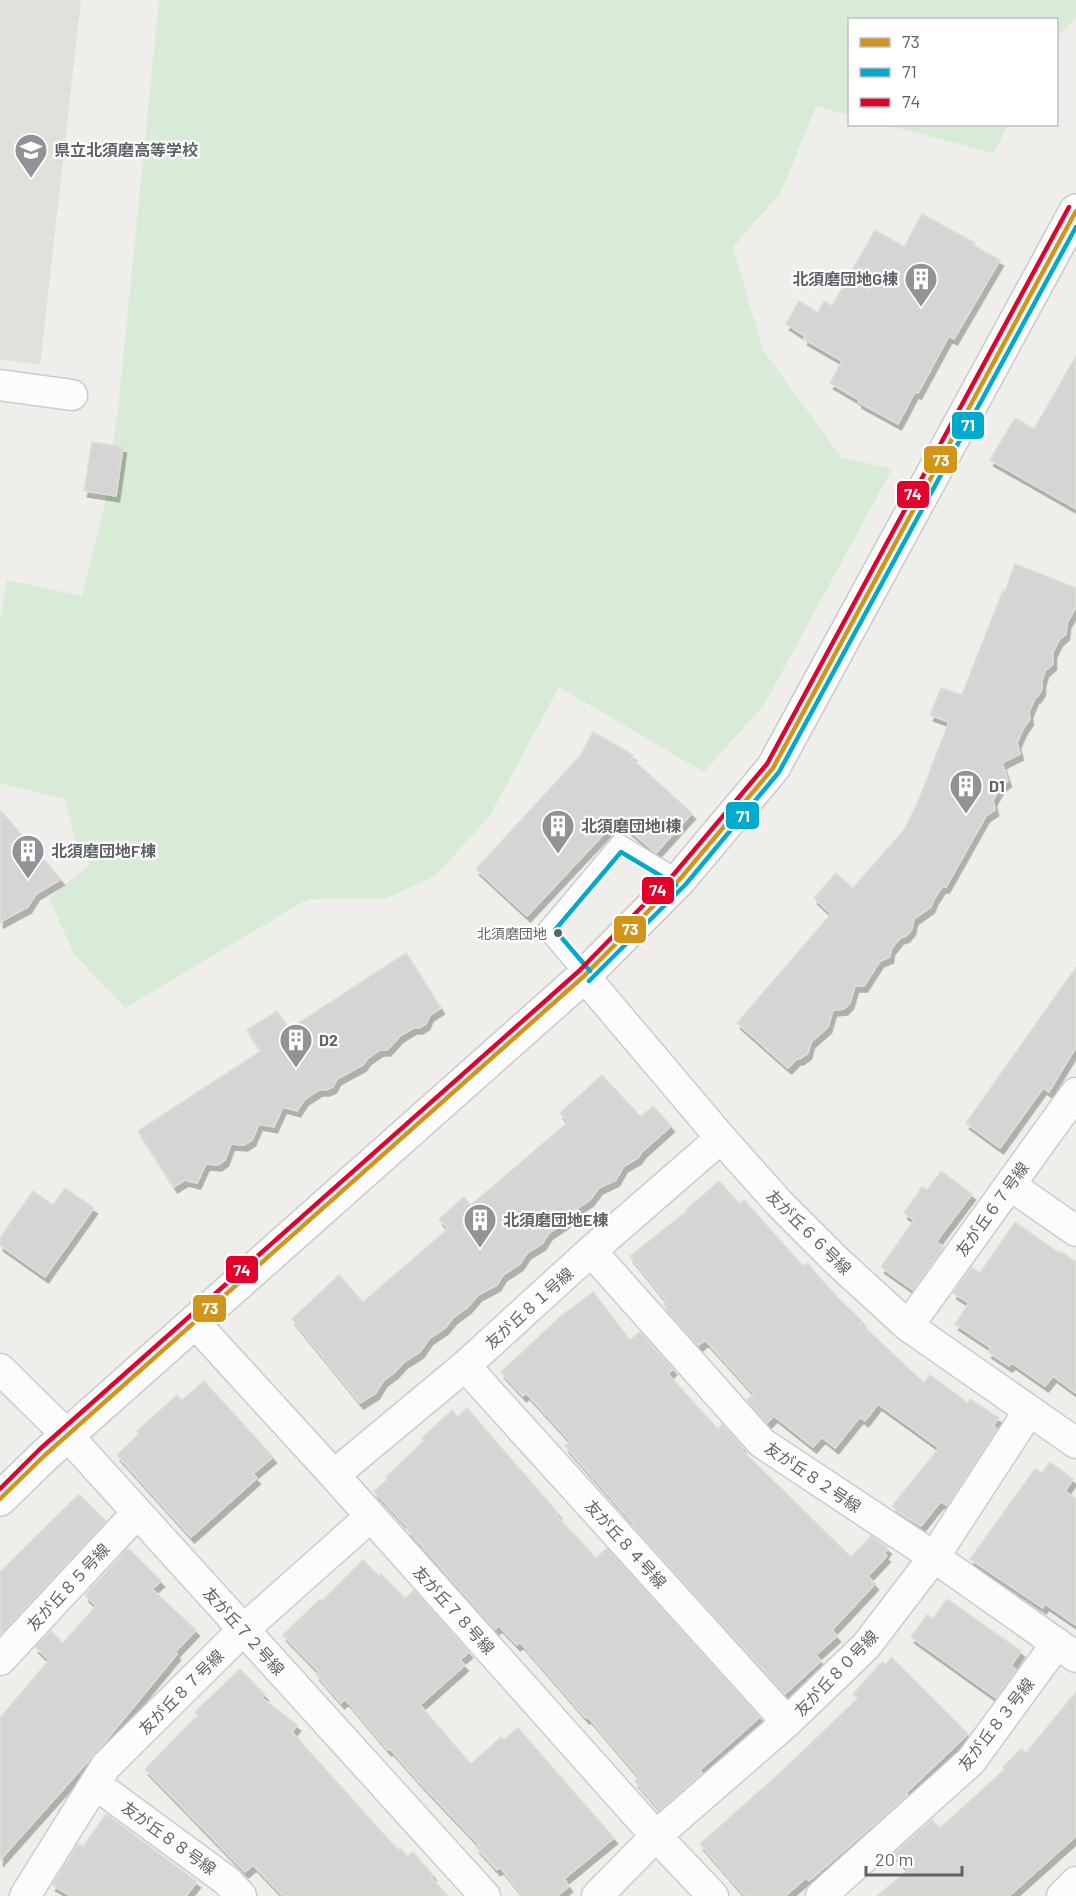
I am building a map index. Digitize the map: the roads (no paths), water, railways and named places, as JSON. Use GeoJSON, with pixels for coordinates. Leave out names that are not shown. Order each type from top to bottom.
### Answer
{"type":"FeatureCollection","features":[{"type":"Feature","properties":{"kind":"street"},"geometry":{"type":"LineString","coordinates":[[0,1499],[584,976],[680,879],[773,768],[1076,211]]}},
{"type":"Feature","properties":{"kind":"street"},"geometry":{"type":"LineString","coordinates":[[0,385],[72,395]]}},
{"type":"Feature","properties":{"kind":"street","name":"友が丘６６号線"},"geometry":{"type":"LineString","coordinates":[[584,976],[721,1138],[778,1202],[838,1262],[908,1326],[1076,1443]]}},
{"type":"Feature","properties":{"kind":"street","name":"友が丘６７号線"},"geometry":{"type":"LineString","coordinates":[[908,1326],[1076,1093]]}},
{"type":"Feature","properties":{"kind":"street","name":"友が丘８１号線"},"geometry":{"type":"LineString","coordinates":[[334,1475],[465,1366],[591,1251],[721,1138]]}},
{"type":"Feature","properties":{"kind":"street"},"geometry":{"type":"LineString","coordinates":[[1010,1185],[1076,1231]]}},
{"type":"Feature","properties":{"kind":"street","name":"友が丘８２号線"},"geometry":{"type":"LineString","coordinates":[[591,1251],[762,1443],[934,1557],[1066,1650]]}},
{"type":"Feature","properties":{"kind":"street","name":"友が丘７８号線"},"geometry":{"type":"LineString","coordinates":[[195,1323],[656,1836],[713,1896]]}},
{"type":"Feature","properties":{"kind":"street","name":"友が丘８４号線"},"geometry":{"type":"LineString","coordinates":[[465,1366],[787,1722]]}},
{"type":"Feature","properties":{"kind":"street","name":"友が丘７２号線"},"geometry":{"type":"LineString","coordinates":[[0,1369],[68,1436],[485,1896]]}},
{"type":"Feature","properties":{"kind":"street","name":"友が丘８０号線"},"geometry":{"type":"LineString","coordinates":[[597,1896],[656,1836],[787,1722],[867,1646],[934,1557],[1029,1411]]}},
{"type":"Feature","properties":{"kind":"street","name":"友が丘８５号線"},"geometry":{"type":"LineString","coordinates":[[0,1660],[137,1513]]}},
{"type":"Feature","properties":{"kind":"street","name":"友が丘８７号線"},"geometry":{"type":"LineString","coordinates":[[25,1896],[106,1766],[243,1630],[370,1517]]}},
{"type":"Feature","properties":{"kind":"street","name":"友が丘８３号線"},"geometry":{"type":"LineString","coordinates":[[821,1896],[971,1761],[1066,1650]]}},
{"type":"Feature","properties":{"kind":"street","name":"友が丘８８号線"},"geometry":{"type":"LineString","coordinates":[[95,1784],[227,1881],[242,1896]]}},
{"type":"Feature","properties":{"kind":"street"},"geometry":{"type":"LineString","coordinates":[[1062,1896],[1076,1882]]}},
{"type":"Feature","properties":{"kind":"lane"},"geometry":{"type":"LineString","coordinates":[[584,976],[545,930],[619,842],[680,879]]}},
{"type":"Feature","properties":{"kind":"place","name":"県立北須磨高等学校"},"geometry":{"type":"Point","coordinates":[31,179]}},
{"type":"Feature","properties":{"kind":"place","name":"北須磨団地G棟"},"geometry":{"type":"Point","coordinates":[921,308]}},
{"type":"Feature","properties":{"kind":"place","name":"D1"},"geometry":{"type":"Point","coordinates":[966,815]}},
{"type":"Feature","properties":{"kind":"place","name":"北須磨団地I棟"},"geometry":{"type":"Point","coordinates":[558,855]}},
{"type":"Feature","properties":{"kind":"place","name":"北須磨団地F棟"},"geometry":{"type":"Point","coordinates":[28,880]}},
{"type":"Feature","properties":{"kind":"place","name":"北須磨団地"},"geometry":{"type":"Point","coordinates":[558,933]}},
{"type":"Feature","properties":{"kind":"place","name":"D2"},"geometry":{"type":"Point","coordinates":[296,1069]}},
{"type":"Feature","properties":{"kind":"place","name":"北須磨団地E棟"},"geometry":{"type":"Point","coordinates":[480,1249]}}]}
